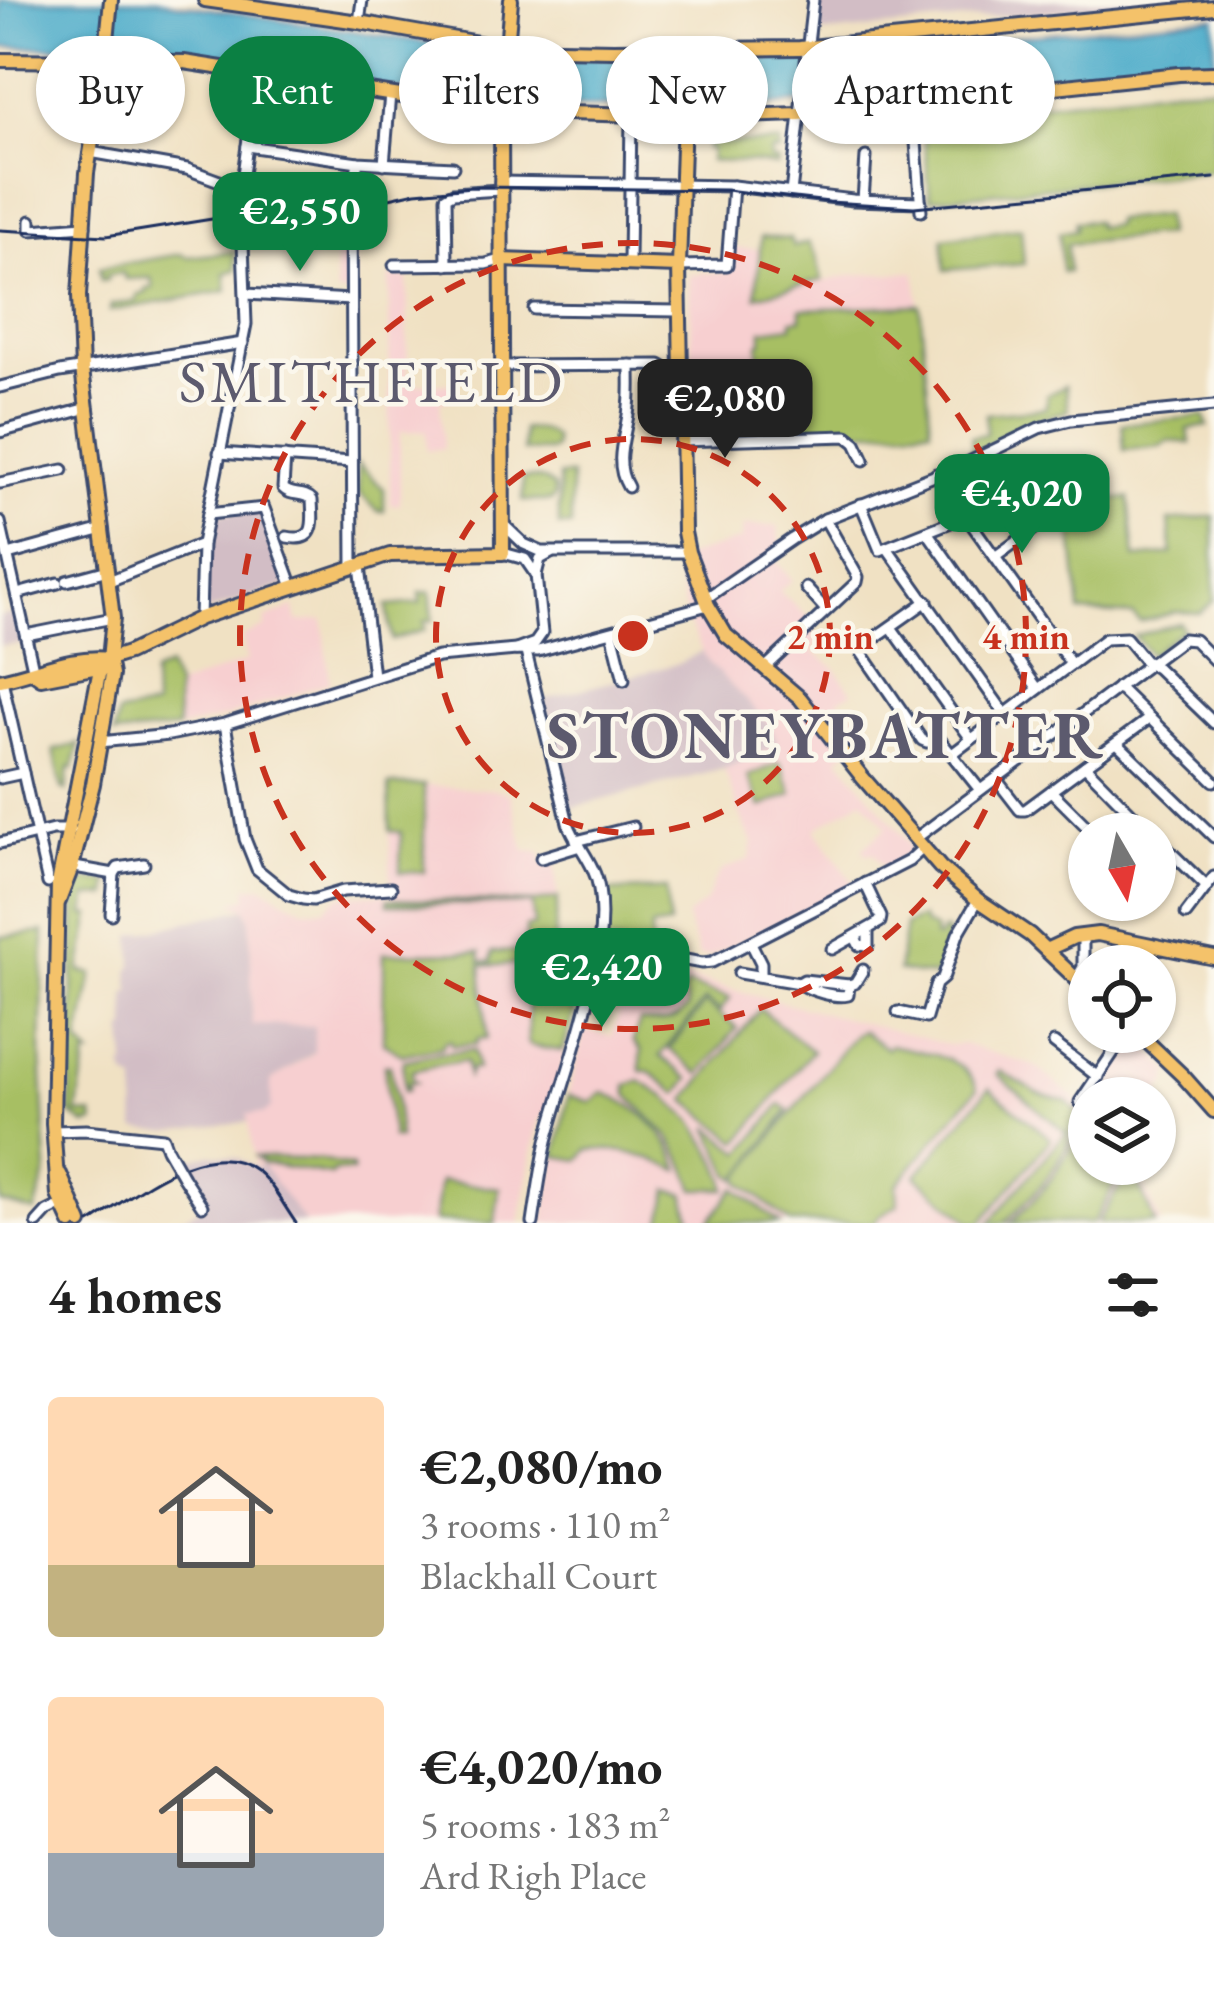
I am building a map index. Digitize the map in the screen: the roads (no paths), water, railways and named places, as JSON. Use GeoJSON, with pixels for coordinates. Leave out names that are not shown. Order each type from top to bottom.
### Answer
{"type":"FeatureCollection","features":[{"type":"Feature","properties":{"kind":"main road"},"geometry":{"type":"LineString","coordinates":[[107,36],[111,0]]}},
{"type":"Feature","properties":{"kind":"main road"},"geometry":{"type":"LineString","coordinates":[[205,0],[430,36]]}},
{"type":"Feature","properties":{"kind":"main road"},"geometry":{"type":"LineString","coordinates":[[508,36],[511,0]]}},
{"type":"Feature","properties":{"kind":"main road"},"geometry":{"type":"LineString","coordinates":[[952,36],[1214,7]]}},
{"type":"Feature","properties":{"kind":"main road"},"geometry":{"type":"LineString","coordinates":[[0,60],[36,60]]}},
{"type":"Feature","properties":{"kind":"main road"},"geometry":{"type":"LineString","coordinates":[[1055,88],[1214,73]]}},
{"type":"Feature","properties":{"kind":"main road"},"geometry":{"type":"LineString","coordinates":[[375,92],[399,95]]}},
{"type":"Feature","properties":{"kind":"main road"},"geometry":{"type":"LineString","coordinates":[[88,144],[90,150]]}},
{"type":"Feature","properties":{"kind":"main road"},"geometry":{"type":"LineString","coordinates":[[71,1223],[56,1186],[54,1003],[59,901],[112,676],[113,618],[82,369],[79,296],[91,144]]}},
{"type":"Feature","properties":{"kind":"main road"},"geometry":{"type":"LineString","coordinates":[[34,674],[41,678],[98,667],[200,618],[404,553],[503,553],[501,144]]}},
{"type":"Feature","properties":{"kind":"main road"},"geometry":{"type":"LineString","coordinates":[[683,144],[679,376],[684,532],[706,602],[726,635],[800,698],[940,867],[1068,971]]}},
{"type":"Feature","properties":{"kind":"main road"},"geometry":{"type":"LineString","coordinates":[[501,260],[679,266]]}},
{"type":"Feature","properties":{"kind":"main road"},"geometry":{"type":"LineString","coordinates":[[1,680],[34,674],[44,667],[109,659]]}},
{"type":"Feature","properties":{"kind":"main road"},"geometry":{"type":"LineString","coordinates":[[95,741],[94,702],[99,674],[109,659]]}},
{"type":"Feature","properties":{"kind":"main road"},"geometry":{"type":"LineString","coordinates":[[76,672],[87,681],[94,702]]}},
{"type":"Feature","properties":{"kind":"main road"},"geometry":{"type":"LineString","coordinates":[[1046,950],[1083,935],[1128,938],[1214,958]]}},
{"type":"Feature","properties":{"kind":"main road"},"geometry":{"type":"LineString","coordinates":[[1159,1053],[1214,1111]]}},
{"type":"Feature","properties":{"kind":"main road"},"geometry":{"type":"LineString","coordinates":[[58,1167],[81,1223]]}},
{"type":"Feature","properties":{"kind":"street"},"geometry":{"type":"LineString","coordinates":[[359,22],[362,0]]}},
{"type":"Feature","properties":{"kind":"street"},"geometry":{"type":"LineString","coordinates":[[810,36],[813,0]]}},
{"type":"Feature","properties":{"kind":"street"},"geometry":{"type":"LineString","coordinates":[[384,164],[390,94]]}},
{"type":"Feature","properties":{"kind":"street"},"geometry":{"type":"LineString","coordinates":[[629,262],[631,144]]}},
{"type":"Feature","properties":{"kind":"street"},"geometry":{"type":"LineString","coordinates":[[790,193],[796,144]]}},
{"type":"Feature","properties":{"kind":"street"},"geometry":{"type":"LineString","coordinates":[[447,265],[446,197],[451,193],[500,186],[681,184],[921,206],[916,144]]}},
{"type":"Feature","properties":{"kind":"street"},"geometry":{"type":"LineString","coordinates":[[200,618],[202,544],[243,343],[246,294],[241,187],[247,146],[358,162],[453,167]]}},
{"type":"Feature","properties":{"kind":"street"},"geometry":{"type":"LineString","coordinates":[[90,150],[187,169],[241,187],[351,200]]}},
{"type":"Feature","properties":{"kind":"street"},"geometry":{"type":"LineString","coordinates":[[863,200],[866,157]]}},
{"type":"Feature","properties":{"kind":"street"},"geometry":{"type":"LineString","coordinates":[[358,162],[351,200],[352,462],[356,567],[374,676]]}},
{"type":"Feature","properties":{"kind":"street"},"geometry":{"type":"LineString","coordinates":[[679,266],[727,265],[733,186]]}},
{"type":"Feature","properties":{"kind":"street"},"geometry":{"type":"LineString","coordinates":[[31,221],[32,230],[85,226]]}},
{"type":"Feature","properties":{"kind":"street"},"geometry":{"type":"LineString","coordinates":[[394,265],[486,265],[501,260]]}},
{"type":"Feature","properties":{"kind":"street"},"geometry":{"type":"LineString","coordinates":[[246,294],[351,300]]}},
{"type":"Feature","properties":{"kind":"street"},"geometry":{"type":"LineString","coordinates":[[534,308],[679,311]]}},
{"type":"Feature","properties":{"kind":"street"},"geometry":{"type":"LineString","coordinates":[[0,387],[243,343]]}},
{"type":"Feature","properties":{"kind":"street"},"geometry":{"type":"LineString","coordinates":[[660,365],[679,352]]}},
{"type":"Feature","properties":{"kind":"street"},"geometry":{"type":"LineString","coordinates":[[628,487],[622,476],[621,447],[629,412],[631,365]]}},
{"type":"Feature","properties":{"kind":"street"},"geometry":{"type":"LineString","coordinates":[[502,366],[660,365],[679,376]]}},
{"type":"Feature","properties":{"kind":"street"},"geometry":{"type":"LineString","coordinates":[[95,741],[226,724],[438,657],[521,651],[613,632],[706,602],[825,519],[1056,423],[1214,406]]}},
{"type":"Feature","properties":{"kind":"street"},"geometry":{"type":"LineString","coordinates":[[0,432],[88,408]]}},
{"type":"Feature","properties":{"kind":"street"},"geometry":{"type":"LineString","coordinates":[[681,441],[848,436],[864,460]]}},
{"type":"Feature","properties":{"kind":"street"},"geometry":{"type":"LineString","coordinates":[[219,453],[352,462]]}},
{"type":"Feature","properties":{"kind":"street"},"geometry":{"type":"LineString","coordinates":[[284,458],[283,488],[312,500],[312,530],[301,539],[287,537]]}},
{"type":"Feature","properties":{"kind":"street"},"geometry":{"type":"LineString","coordinates":[[0,483],[63,470]]}},
{"type":"Feature","properties":{"kind":"street"},"geometry":{"type":"LineString","coordinates":[[936,474],[1072,664]]}},
{"type":"Feature","properties":{"kind":"street"},"geometry":{"type":"LineString","coordinates":[[861,504],[880,550],[966,516]]}},
{"type":"Feature","properties":{"kind":"street"},"geometry":{"type":"LineString","coordinates":[[208,514],[264,508],[293,587]]}},
{"type":"Feature","properties":{"kind":"street"},"geometry":{"type":"LineString","coordinates":[[766,667],[859,579],[825,519]]}},
{"type":"Feature","properties":{"kind":"street"},"geometry":{"type":"LineString","coordinates":[[0,522],[34,674]]}},
{"type":"Feature","properties":{"kind":"street"},"geometry":{"type":"LineString","coordinates":[[503,524],[532,549],[551,553],[688,552]]}},
{"type":"Feature","properties":{"kind":"street"},"geometry":{"type":"LineString","coordinates":[[995,557],[1038,526]]}},
{"type":"Feature","properties":{"kind":"street"},"geometry":{"type":"LineString","coordinates":[[8,555],[103,529]]}},
{"type":"Feature","properties":{"kind":"street"},"geometry":{"type":"LineString","coordinates":[[928,532],[1038,689]]}},
{"type":"Feature","properties":{"kind":"street"},"geometry":{"type":"LineString","coordinates":[[17,594],[108,576],[202,544]]}},
{"type":"Feature","properties":{"kind":"street"},"geometry":{"type":"LineString","coordinates":[[888,549],[1005,714]]}},
{"type":"Feature","properties":{"kind":"street"},"geometry":{"type":"LineString","coordinates":[[503,553],[525,559],[536,575]]}},
{"type":"Feature","properties":{"kind":"street"},"geometry":{"type":"LineString","coordinates":[[521,651],[542,633],[536,575],[540,559],[551,553]]}},
{"type":"Feature","properties":{"kind":"street"},"geometry":{"type":"LineString","coordinates":[[806,588],[826,610]]}},
{"type":"Feature","properties":{"kind":"street"},"geometry":{"type":"LineString","coordinates":[[927,602],[862,650],[922,740],[940,740],[980,790]]}},
{"type":"Feature","properties":{"kind":"street"},"geometry":{"type":"LineString","coordinates":[[26,635],[113,618]]}},
{"type":"Feature","properties":{"kind":"street"},"geometry":{"type":"LineString","coordinates":[[891,627],[971,739]]}},
{"type":"Feature","properties":{"kind":"street"},"geometry":{"type":"LineString","coordinates":[[613,632],[624,680]]}},
{"type":"Feature","properties":{"kind":"street"},"geometry":{"type":"LineString","coordinates":[[952,754],[1105,639],[1126,638],[1144,661],[1214,723]]}},
{"type":"Feature","properties":{"kind":"street"},"geometry":{"type":"LineString","coordinates":[[598,944],[712,962],[909,861],[920,843],[980,790],[1183,639],[1194,640],[1214,660]]}},
{"type":"Feature","properties":{"kind":"street"},"geometry":{"type":"LineString","coordinates":[[521,651],[568,824],[589,857],[599,889],[598,944],[548,1139],[533,1223]]}},
{"type":"Feature","properties":{"kind":"street"},"geometry":{"type":"LineString","coordinates":[[1,680],[48,883]]}},
{"type":"Feature","properties":{"kind":"street"},"geometry":{"type":"LineString","coordinates":[[1118,688],[1214,781]]}},
{"type":"Feature","properties":{"kind":"street"},"geometry":{"type":"LineString","coordinates":[[996,778],[1022,810],[1150,718]]}},
{"type":"Feature","properties":{"kind":"street"},"geometry":{"type":"LineString","coordinates":[[226,724],[245,839],[257,869],[289,895],[303,899],[391,888]]}},
{"type":"Feature","properties":{"kind":"street"},"geometry":{"type":"LineString","coordinates":[[1118,743],[1214,837]]}},
{"type":"Feature","properties":{"kind":"street"},"geometry":{"type":"LineString","coordinates":[[1085,766],[1131,813]]}},
{"type":"Feature","properties":{"kind":"street"},"geometry":{"type":"LineString","coordinates":[[0,778],[23,772]]}},
{"type":"Feature","properties":{"kind":"street"},"geometry":{"type":"LineString","coordinates":[[1051,791],[1073,813]]}},
{"type":"Feature","properties":{"kind":"street"},"geometry":{"type":"LineString","coordinates":[[541,858],[632,827]]}},
{"type":"Feature","properties":{"kind":"street"},"geometry":{"type":"LineString","coordinates":[[0,843],[36,833],[75,831]]}},
{"type":"Feature","properties":{"kind":"street"},"geometry":{"type":"LineString","coordinates":[[1176,859],[1206,886]]}},
{"type":"Feature","properties":{"kind":"street"},"geometry":{"type":"LineString","coordinates":[[111,914],[114,874],[118,868],[144,864]]}},
{"type":"Feature","properties":{"kind":"street"},"geometry":{"type":"LineString","coordinates":[[67,866],[114,874]]}},
{"type":"Feature","properties":{"kind":"street"},"geometry":{"type":"LineString","coordinates":[[1186,914],[1214,877]]}},
{"type":"Feature","properties":{"kind":"street"},"geometry":{"type":"LineString","coordinates":[[832,949],[855,937],[859,945],[868,946],[868,930],[880,922],[865,883]]}},
{"type":"Feature","properties":{"kind":"street"},"geometry":{"type":"LineString","coordinates":[[898,1012],[926,1018],[958,934],[978,900]]}},
{"type":"Feature","properties":{"kind":"street"},"geometry":{"type":"LineString","coordinates":[[1083,935],[1083,945]]}},
{"type":"Feature","properties":{"kind":"street"},"geometry":{"type":"LineString","coordinates":[[751,943],[761,963],[761,976]]}},
{"type":"Feature","properties":{"kind":"street"},"geometry":{"type":"LineString","coordinates":[[739,973],[849,985],[863,970]]}},
{"type":"Feature","properties":{"kind":"street"},"geometry":{"type":"LineString","coordinates":[[1054,1043],[1098,1077],[1113,1053]]}},
{"type":"Feature","properties":{"kind":"street"},"geometry":{"type":"LineString","coordinates":[[54,1131],[164,1138],[202,1206]]}},
{"type":"Feature","properties":{"kind":"street"},"geometry":{"type":"LineString","coordinates":[[38,1223],[61,1204]]}},
{"type":"Feature","properties":{"kind":"water"},"geometry":{"type":"Polygon","coordinates":[[[0,0],[155,0],[399,38],[399,90],[375,86],[375,36],[209,36],[209,59],[185,56],[185,36],[36,36],[36,47],[0,47],[0,0]]]}},
{"type":"Feature","properties":{"kind":"water"},"geometry":{"type":"Polygon","coordinates":[[[1214,17],[1214,64],[1055,77],[1055,36],[1022,36],[1214,17]]]}},
{"type":"Feature","properties":{"kind":"water"},"geometry":{"type":"Polygon","coordinates":[[[582,56],[606,57],[606,107],[582,107],[582,56]]]}},
{"type":"Feature","properties":{"kind":"water"},"geometry":{"type":"Polygon","coordinates":[[[768,58],[792,58],[792,103],[768,106],[768,58]]]}},
{"type":"Feature","properties":{"kind":"tram line"},"geometry":{"type":"LineString","coordinates":[[0,230],[106,236],[237,215],[345,208],[416,192],[472,187],[726,190],[914,207],[1214,178]]}},
{"type":"Feature","properties":{"kind":"tram line"},"geometry":{"type":"LineString","coordinates":[[90,1223],[171,1172],[216,1159],[237,1161],[257,1171],[296,1223]]}},
{"type":"Feature","properties":{"kind":"district","name":"SMITHFIELD"},"geometry":{"type":"Point","coordinates":[372,381]}},
{"type":"Feature","properties":{"kind":"district","name":"STONEYBATTER"},"geometry":{"type":"Point","coordinates":[826,735]}}]}
